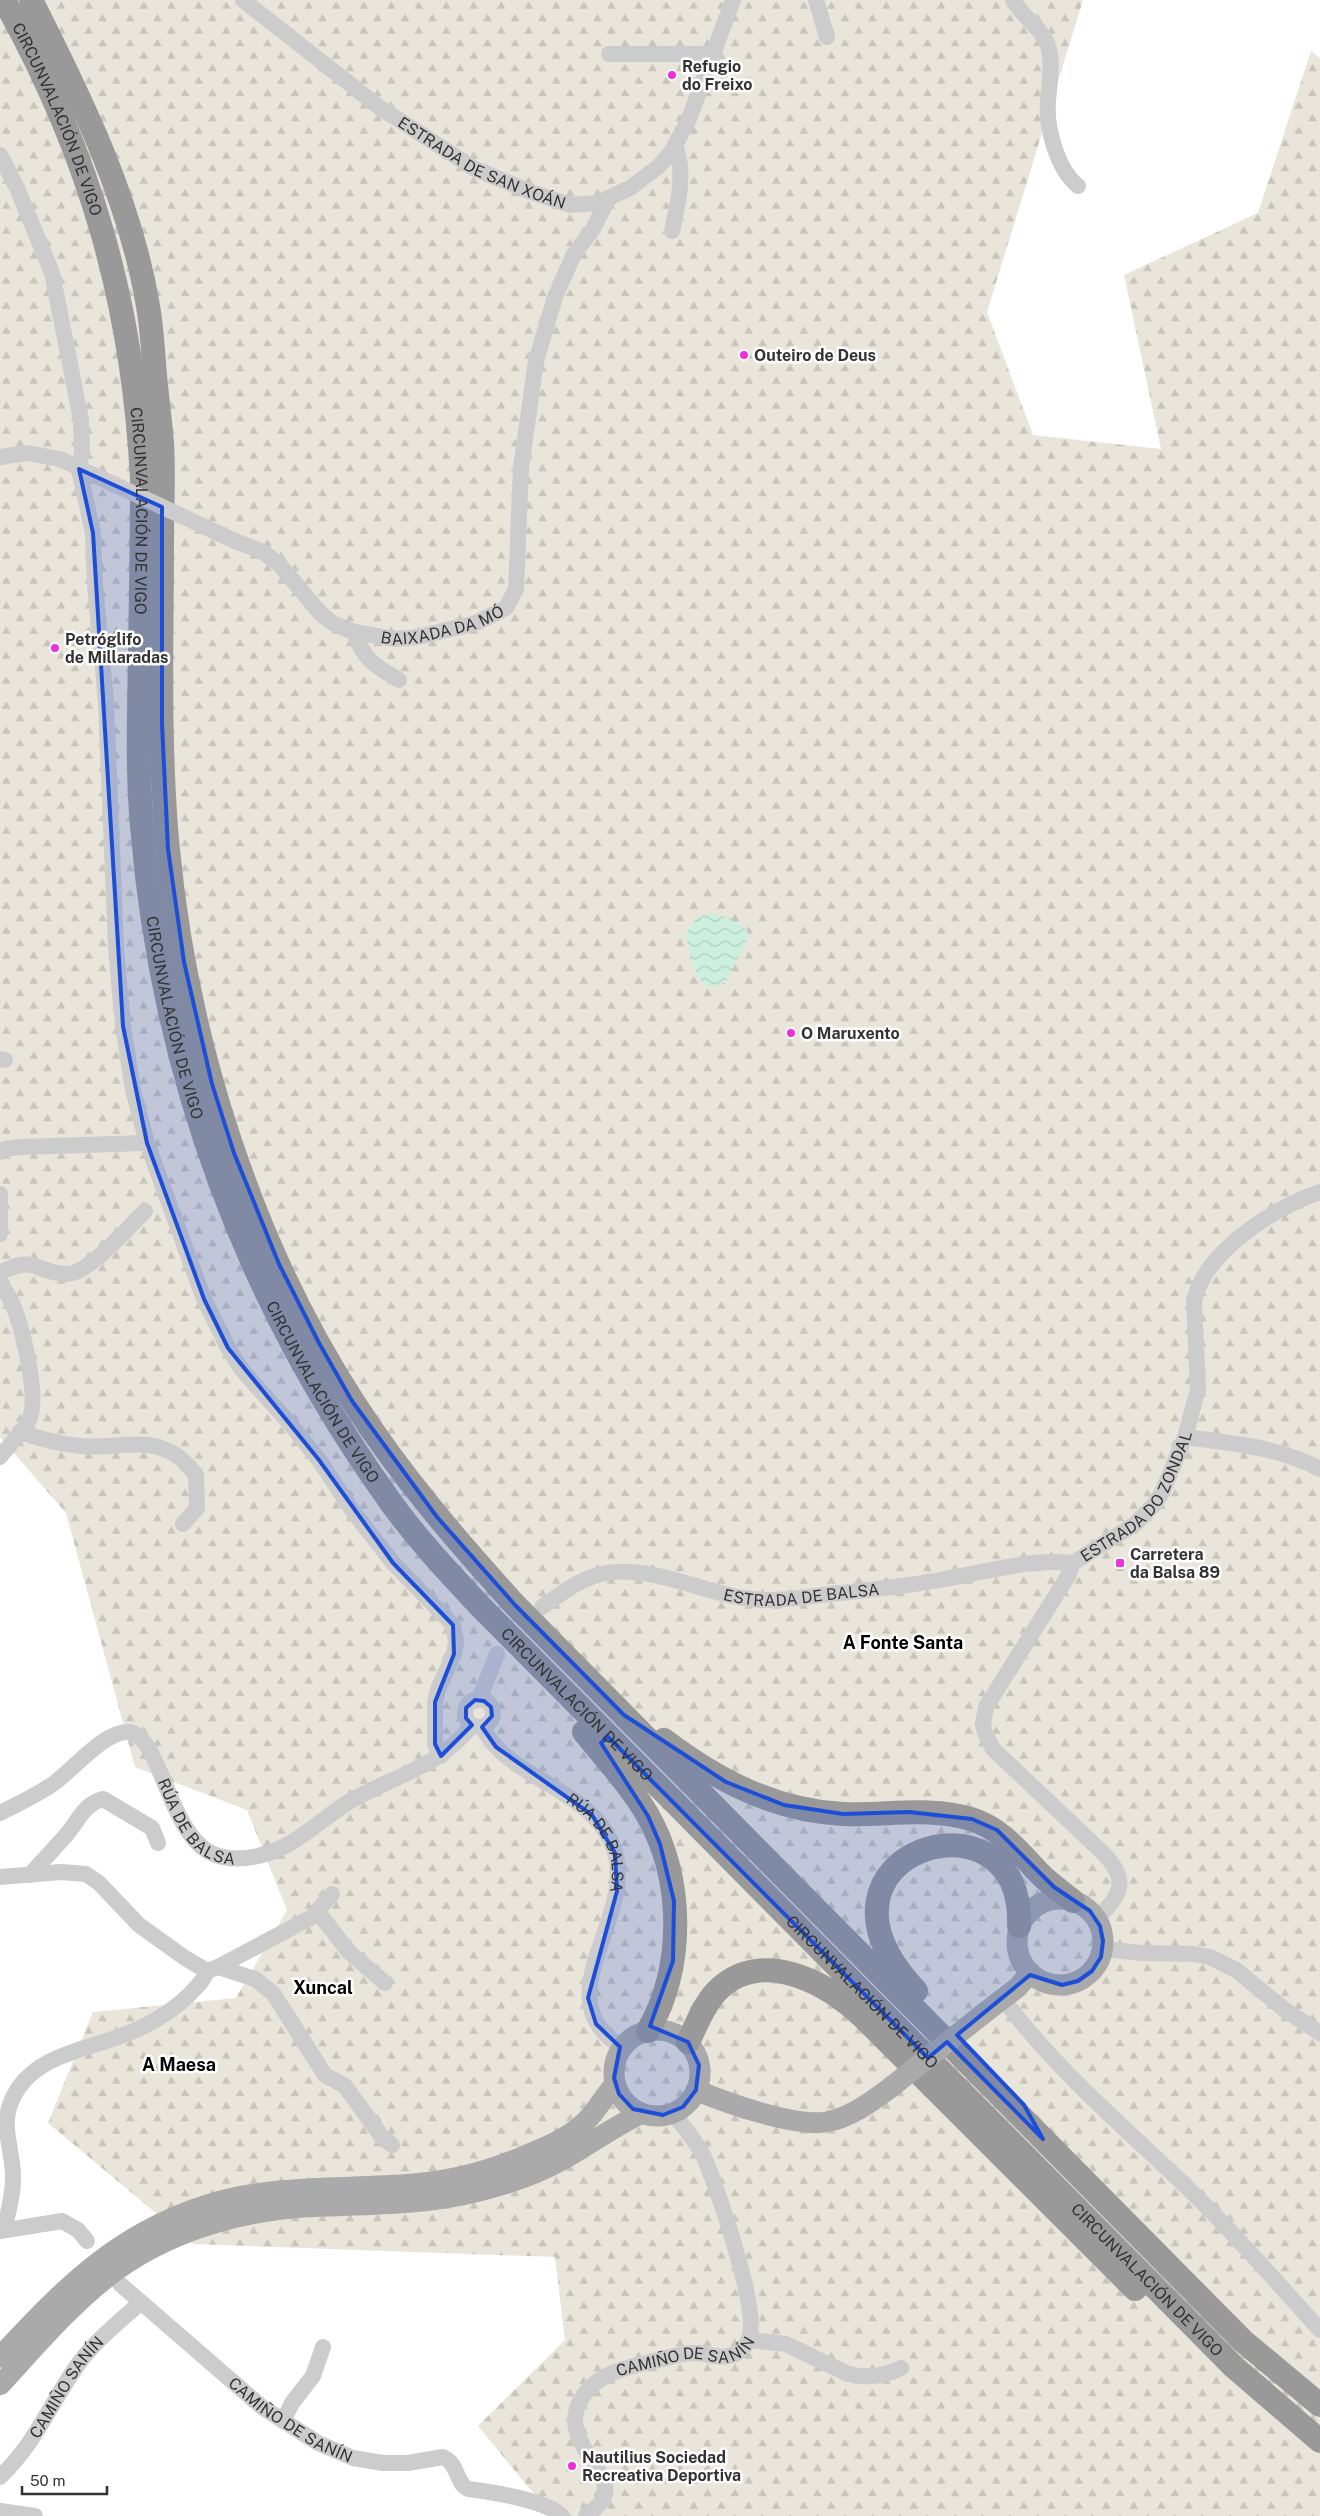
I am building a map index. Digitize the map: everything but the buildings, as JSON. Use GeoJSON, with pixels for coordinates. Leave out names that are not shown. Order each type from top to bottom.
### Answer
{"type":"FeatureCollection","features":[{"type":"Feature","properties":{"kind":"highway","name":"CIRCUNVALACIÓN DE VIGO"},"geometry":{"type":"LineString","coordinates":[[4,0],[51,91],[75,148],[108,250],[128,340],[137,401],[142,479],[139,733],[142,823],[149,899],[159,963],[171,1024],[194,1107],[227,1202],[284,1328],[323,1398],[393,1506],[456,1581],[544,1673],[1234,2367],[1320,2442]]}},
{"type":"Feature","properties":{"kind":"highway","name":"CIRCUNVALACIÓN DE VIGO"},"geometry":{"type":"LineString","coordinates":[[31,0],[74,86],[128,217],[149,307],[162,446],[162,724],[168,850],[184,962],[212,1084],[234,1152],[279,1264],[319,1343],[352,1401],[390,1456],[471,1556],[515,1606],[1243,2341],[1320,2405]]}},
{"type":"Feature","properties":{"kind":"highway"},"geometry":{"type":"LineString","coordinates":[[456,1581],[467,1605],[486,1628],[582,1730],[628,1784],[648,1816],[660,1844],[674,1901],[676,1928],[669,1978],[660,2007],[648,2031]]}},
{"type":"Feature","properties":{"kind":"highway"},"geometry":{"type":"LineString","coordinates":[[624,1715],[649,1728],[684,1755],[726,1782],[784,1805],[843,1814],[909,1812],[947,1814],[972,1819],[997,1830],[1054,1887],[1073,1900]]}},
{"type":"Feature","properties":{"kind":"highway"},"geometry":{"type":"LineString","coordinates":[[1020,1926],[1020,1909],[1010,1878],[988,1856],[961,1845],[930,1846],[907,1857],[890,1873],[877,1900],[877,1924],[881,1940],[890,1960],[913,1988],[1024,2105],[1043,2139]]}},
{"type":"Feature","properties":{"kind":"highway"},"geometry":{"type":"LineString","coordinates":[[688,2042],[714,1995],[728,1983],[741,1976],[759,1971],[790,1973],[804,1977],[834,1993],[863,2017],[1097,2253],[1196,2348],[1286,2424],[1320,2442]]}},
{"type":"Feature","properties":{"kind":"main road"},"geometry":{"type":"LineString","coordinates":[[1054,1899],[1073,1900],[1082,1905],[1096,1918],[1102,1933],[1103,1949],[1101,1957],[1092,1971],[1070,1984],[1045,1982],[1030,1973],[1024,1966],[1018,1951],[1017,1936],[1020,1926],[1030,1911],[1037,1905],[1054,1899]]}},
{"type":"Feature","properties":{"kind":"main road"},"geometry":{"type":"LineString","coordinates":[[696,2090],[776,2116],[808,2123],[826,2122],[847,2116],[890,2088],[1002,1999],[1030,1973]]}},
{"type":"Feature","properties":{"kind":"main road"},"geometry":{"type":"LineString","coordinates":[[662,2030],[676,2034],[688,2042],[695,2053],[699,2065],[700,2078],[691,2100],[674,2113],[653,2116],[642,2114],[625,2102],[615,2084],[615,2062],[622,2047],[629,2040],[648,2031],[662,2030]]}},
{"type":"Feature","properties":{"kind":"main road"},"geometry":{"type":"LineString","coordinates":[[0,2357],[64,2290],[98,2261],[136,2236],[170,2219],[208,2205],[257,2193],[414,2184],[479,2172],[513,2162],[570,2134],[587,2120],[615,2084]]}},
{"type":"Feature","properties":{"kind":"main road"},"geometry":{"type":"LineString","coordinates":[[0,2385],[78,2303],[107,2278],[133,2259],[201,2227],[265,2211],[439,2200],[480,2191],[523,2178],[562,2160],[642,2114]]}},
{"type":"Feature","properties":{"kind":"street","name":"ESTRADA DE SAN XOÁN"},"geometry":{"type":"LineString","coordinates":[[243,0],[379,107],[475,169],[531,192],[570,205],[598,203],[608,200],[630,188],[651,171],[675,145],[689,119],[733,0]]}},
{"type":"Feature","properties":{"kind":"street"},"geometry":{"type":"LineString","coordinates":[[816,0],[827,36]]}},
{"type":"Feature","properties":{"kind":"street"},"geometry":{"type":"LineString","coordinates":[[1013,0],[1043,36],[1049,47],[1051,65],[1048,122],[1059,158],[1070,179],[1078,186]]}},
{"type":"Feature","properties":{"kind":"street"},"geometry":{"type":"LineString","coordinates":[[609,54],[714,54]]}},
{"type":"Feature","properties":{"kind":"street"},"geometry":{"type":"LineString","coordinates":[[672,230],[679,201],[681,168],[675,145]]}},
{"type":"Feature","properties":{"kind":"street"},"geometry":{"type":"LineString","coordinates":[[0,155],[17,188],[52,273],[81,420],[82,451],[93,533],[95,585],[106,702],[116,948],[123,1026],[133,1090],[147,1143],[204,1299],[232,1356],[319,1460],[352,1510],[393,1563],[453,1625],[456,1641],[454,1654],[438,1689],[435,1702],[435,1744],[441,1756]]}},
{"type":"Feature","properties":{"kind":"street","name":"BAIXADA DA MÓ"},"geometry":{"type":"LineString","coordinates":[[0,457],[27,453],[60,459],[235,541],[263,552],[279,564],[321,614],[334,624],[354,632],[395,639],[440,633],[497,614],[512,600],[516,588],[521,468],[536,361],[554,297],[574,254],[593,229],[608,200]]}},
{"type":"Feature","properties":{"kind":"street"},"geometry":{"type":"LineString","coordinates":[[354,632],[361,651],[379,668],[399,680]]}},
{"type":"Feature","properties":{"kind":"street"},"geometry":{"type":"LineString","coordinates":[[0,1152],[4,1149],[19,1147],[147,1143]]}},
{"type":"Feature","properties":{"kind":"street","name":"ESTRADA DO ZONDAL"},"geometry":{"type":"LineString","coordinates":[[1096,1918],[1112,1903],[1119,1890],[1120,1876],[1118,1870],[1102,1852],[1000,1757],[988,1742],[983,1724],[986,1707],[1065,1580],[1073,1563],[1135,1524],[1153,1506],[1162,1493],[1185,1437],[1198,1390],[1194,1301],[1198,1287],[1218,1260],[1247,1231],[1271,1215],[1320,1192]]}},
{"type":"Feature","properties":{"kind":"street"},"geometry":{"type":"LineString","coordinates":[[0,1194],[0,1234]]}},
{"type":"Feature","properties":{"kind":"street"},"geometry":{"type":"LineString","coordinates":[[0,1274],[17,1265],[25,1264],[68,1274],[91,1264],[145,1211]]}},
{"type":"Feature","properties":{"kind":"street"},"geometry":{"type":"LineString","coordinates":[[0,1283],[12,1302],[28,1360],[33,1399],[32,1411],[20,1432],[0,1457]]}},
{"type":"Feature","properties":{"kind":"street"},"geometry":{"type":"LineString","coordinates":[[20,1432],[59,1444],[106,1446],[156,1445],[171,1450],[196,1475],[197,1508],[183,1524]]}},
{"type":"Feature","properties":{"kind":"street"},"geometry":{"type":"LineString","coordinates":[[1185,1437],[1278,1453],[1320,1468]]}},
{"type":"Feature","properties":{"kind":"street","name":"ESTRADA DE BALSA"},"geometry":{"type":"LineString","coordinates":[[542,1607],[573,1586],[595,1576],[613,1573],[645,1574],[735,1598],[770,1600],[905,1587],[1027,1564],[1058,1561],[1073,1563]]}},
{"type":"Feature","properties":{"kind":"street"},"geometry":{"type":"LineString","coordinates":[[477,1726],[490,1721],[492,1712],[488,1703],[479,1700],[497,1654]]}},
{"type":"Feature","properties":{"kind":"street","name":"RÚA DE BALSA"},"geometry":{"type":"LineString","coordinates":[[0,1812],[52,1785],[108,1738],[117,1733],[134,1733],[140,1736],[155,1757],[174,1808],[192,1837],[201,1847],[214,1855],[243,1859],[270,1852],[292,1843],[351,1801],[441,1756],[477,1726],[507,1756],[577,1802],[592,1815],[606,1833],[612,1846],[618,1875],[617,1892],[592,1972],[588,1998],[589,2007],[596,2024],[622,2047]]}},
{"type":"Feature","properties":{"kind":"street"},"geometry":{"type":"LineString","coordinates":[[30,1875],[68,1832],[84,1810],[103,1799],[152,1828],[158,1842]]}},
{"type":"Feature","properties":{"kind":"street"},"geometry":{"type":"LineString","coordinates":[[0,1877],[61,1872],[86,1874],[99,1883],[139,1924],[185,1958],[212,1969],[256,1979],[274,1993],[325,2075],[345,2086],[382,2137],[392,2145]]}},
{"type":"Feature","properties":{"kind":"street"},"geometry":{"type":"LineString","coordinates":[[87,2241],[78,2230],[62,2221],[2,2230],[12,2195],[13,2176],[6,2121],[11,2103],[19,2086],[53,2058],[84,2050],[150,2024],[178,2006],[212,1969],[318,1912],[332,1894]]}},
{"type":"Feature","properties":{"kind":"street"},"geometry":{"type":"LineString","coordinates":[[318,1912],[348,1951],[384,1983]]}},
{"type":"Feature","properties":{"kind":"street"},"geometry":{"type":"LineString","coordinates":[[1103,1949],[1142,1953],[1194,1954],[1210,1957],[1236,1970],[1285,2010],[1320,2033]]}},
{"type":"Feature","properties":{"kind":"street"},"geometry":{"type":"LineString","coordinates":[[1002,1999],[1052,2058],[1124,2130],[1201,2201],[1320,2330]]}},
{"type":"Feature","properties":{"kind":"street","name":"CAMIÑO DE SANÍN"},"geometry":{"type":"LineString","coordinates":[[586,2516],[604,2497],[605,2486],[586,2453],[575,2426],[578,2406],[589,2388],[620,2369],[685,2354],[696,2353],[723,2358],[731,2356],[742,2350],[749,2340],[751,2325],[742,2276],[722,2202],[699,2148],[674,2113]]}},
{"type":"Feature","properties":{"kind":"street","name":"CAMIÑO DE SANÍN"},"geometry":{"type":"LineString","coordinates":[[120,2284],[140,2303],[283,2422],[318,2443],[353,2458],[382,2463],[408,2463],[443,2457],[453,2464],[460,2482],[468,2489],[536,2502],[556,2510],[562,2516]]}},
{"type":"Feature","properties":{"kind":"street","name":"CAMIÑO SANÍN"},"geometry":{"type":"LineString","coordinates":[[0,2476],[15,2462],[36,2435],[79,2363],[104,2335],[140,2303]]}},
{"type":"Feature","properties":{"kind":"street"},"geometry":{"type":"LineString","coordinates":[[749,2340],[786,2344],[848,2374],[859,2376],[888,2374],[901,2368]]}},
{"type":"Feature","properties":{"kind":"street"},"geometry":{"type":"LineString","coordinates":[[283,2422],[292,2403],[313,2376],[323,2347]]}},
{"type":"Feature","properties":{"kind":"street"},"geometry":{"type":"LineString","coordinates":[[0,2511],[36,2516]]}},
{"type":"Feature","properties":{"kind":"highlighted area"},"geometry":{"type":"Polygon","coordinates":[[[79,469],[162,507],[162,724],[168,849],[184,962],[212,1084],[234,1153],[279,1264],[319,1343],[352,1401],[437,1517],[515,1605],[624,1715],[726,1782],[784,1805],[843,1814],[909,1812],[972,1819],[997,1830],[1054,1887],[1090,1911],[1100,1926],[1103,1941],[1101,1957],[1092,1971],[1078,1981],[1062,1985],[1030,1975],[957,2035],[1024,2105],[1043,2139],[947,2042],[928,2058],[608,1737],[601,1743],[648,1816],[660,1844],[674,1901],[673,1961],[650,2026],[688,2042],[699,2065],[696,2090],[683,2107],[663,2115],[633,2109],[619,2094],[614,2078],[620,2047],[596,2024],[588,1998],[617,1891],[615,1853],[592,1815],[496,1747],[482,1727],[492,1716],[491,1707],[484,1701],[475,1700],[466,1708],[466,1718],[472,1725],[441,1756],[435,1744],[435,1702],[454,1654],[453,1625],[393,1563],[319,1460],[228,1348],[204,1299],[147,1143],[123,1026],[93,533],[79,469]]]}},
{"type":"Feature","properties":{"kind":"green space"},"geometry":{"type":"Polygon","coordinates":[[[0,0],[1083,0],[987,312],[1033,435],[1161,449],[1124,275],[1258,213],[1311,51],[1320,58],[1320,2516],[552,2516],[478,2426],[565,2340],[555,2257],[193,2244],[48,2123],[93,2012],[236,1998],[287,1910],[247,1810],[135,1767],[66,1513],[0,1437],[0,0]]]}},
{"type":"Feature","properties":{"kind":"water"},"geometry":{"type":"Polygon","coordinates":[[[711,913],[739,923],[747,931],[749,937],[726,982],[711,987],[705,985],[693,965],[686,934],[695,919],[711,913]]]}},
{"type":"Feature","properties":{"kind":"place","name":"Refugio do Freixo"},"geometry":{"type":"Point","coordinates":[672,75]}},
{"type":"Feature","properties":{"kind":"place","name":"Outeiro de Deus"},"geometry":{"type":"Point","coordinates":[744,355]}},
{"type":"Feature","properties":{"kind":"place","name":"Petróglifo de Millaradas"},"geometry":{"type":"Point","coordinates":[55,648]}},
{"type":"Feature","properties":{"kind":"place","name":"O Maruxento"},"geometry":{"type":"Point","coordinates":[791,1033]}},
{"type":"Feature","properties":{"kind":"place","name":"Carretera da Balsa 89"},"geometry":{"type":"Point","coordinates":[1120,1563]}},
{"type":"Feature","properties":{"kind":"place","name":"Nautilius Sociedad Recreativa Deportiva"},"geometry":{"type":"Point","coordinates":[572,2466]}},
{"type":"Feature","properties":{"kind":"district","name":"A Fonte Santa"},"geometry":{"type":"Point","coordinates":[903,1642]}},
{"type":"Feature","properties":{"kind":"district","name":"Xuncal"},"geometry":{"type":"Point","coordinates":[323,1987]}},
{"type":"Feature","properties":{"kind":"district","name":"A Maesa"},"geometry":{"type":"Point","coordinates":[179,2064]}}]}
